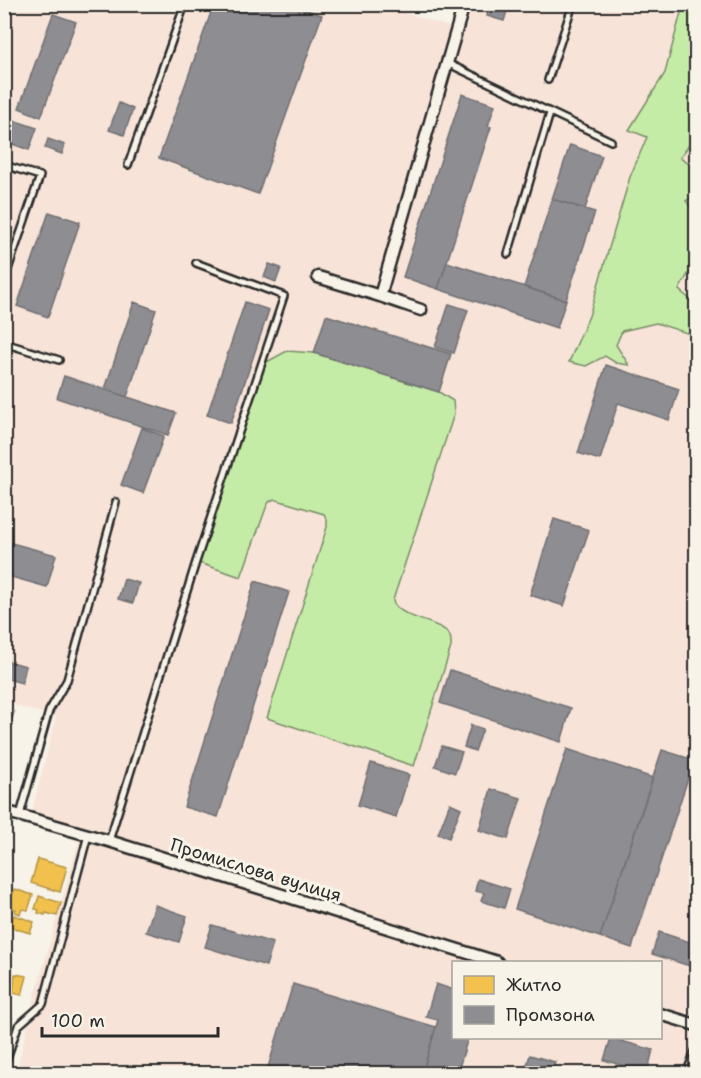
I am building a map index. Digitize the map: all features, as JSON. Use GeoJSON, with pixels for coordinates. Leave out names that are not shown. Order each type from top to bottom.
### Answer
{"type":"FeatureCollection","features":[{"type":"Feature","properties":{"kind":"street"},"geometry":{"type":"LineString","coordinates":[[380,296],[464,4]]}},
{"type":"Feature","properties":{"kind":"street"},"geometry":{"type":"LineString","coordinates":[[318,277],[421,310]]}},
{"type":"Feature","properties":{"kind":"street","name":"Промислова вулиця"},"geometry":{"type":"LineString","coordinates":[[4,811],[109,841],[491,961]]}},
{"type":"Feature","properties":{"kind":"street"},"geometry":{"type":"LineString","coordinates":[[662,1015],[696,1025]]}},
{"type":"Feature","properties":{"kind":"lane"},"geometry":{"type":"LineString","coordinates":[[128,165],[185,4]]}},
{"type":"Feature","properties":{"kind":"lane"},"geometry":{"type":"LineString","coordinates":[[548,80],[573,4]]}},
{"type":"Feature","properties":{"kind":"lane"},"geometry":{"type":"LineString","coordinates":[[447,63],[610,141]]}},
{"type":"Feature","properties":{"kind":"lane"},"geometry":{"type":"LineString","coordinates":[[507,254],[550,113]]}},
{"type":"Feature","properties":{"kind":"lane"},"geometry":{"type":"LineString","coordinates":[[4,165],[40,176],[4,281]]}},
{"type":"Feature","properties":{"kind":"lane"},"geometry":{"type":"LineString","coordinates":[[109,841],[196,561],[284,296],[196,262]]}},
{"type":"Feature","properties":{"kind":"lane"},"geometry":{"type":"LineString","coordinates":[[4,343],[58,360]]}},
{"type":"Feature","properties":{"kind":"lane"},"geometry":{"type":"LineString","coordinates":[[20,815],[49,711],[67,680],[116,502]]}},
{"type":"Feature","properties":{"kind":"lane"},"geometry":{"type":"LineString","coordinates":[[4,1067],[18,1026],[43,1004],[88,835]]}},
{"type":"Feature","properties":{"kind":"lane"},"geometry":{"type":"LineString","coordinates":[[686,1074],[696,1049]]}},
{"type":"Feature","properties":{"kind":"shaded area"},"geometry":{"type":"Polygon","coordinates":[[[4,5],[384,5],[457,30],[464,5],[696,5],[696,1073],[16,1073],[35,995],[83,827],[32,812],[56,717],[5,703],[4,5]]]}},
{"type":"Feature","properties":{"kind":"green space"},"geometry":{"type":"Polygon","coordinates":[[[683,5],[696,5],[696,143],[691,142],[680,158],[695,167],[693,197],[686,201],[696,213],[696,270],[688,274],[679,290],[696,304],[696,336],[656,323],[622,331],[616,345],[629,365],[616,363],[605,356],[586,366],[569,362],[589,316],[630,177],[647,137],[629,130],[665,73],[683,5]]]}},
{"type":"Feature","properties":{"kind":"green space"},"geometry":{"type":"Polygon","coordinates":[[[287,351],[314,353],[439,392],[453,401],[454,414],[393,600],[394,604],[406,614],[444,629],[451,640],[451,647],[414,766],[267,718],[327,527],[324,514],[274,499],[266,508],[241,577],[196,562],[261,365],[287,351]]]}},
{"type":"Feature","properties":{"kind":"building: Житло"},"geometry":{"type":"Polygon","coordinates":[[[4,717],[12,719],[6,740],[4,739],[4,717]]]}},
{"type":"Feature","properties":{"kind":"building: Житло"},"geometry":{"type":"Polygon","coordinates":[[[38,859],[67,867],[60,892],[31,883],[38,859]]]}},
{"type":"Feature","properties":{"kind":"building: Житло"},"geometry":{"type":"Polygon","coordinates":[[[14,889],[33,895],[28,910],[22,909],[20,914],[15,912],[16,909],[9,907],[14,889]]]}},
{"type":"Feature","properties":{"kind":"building: Житло"},"geometry":{"type":"Polygon","coordinates":[[[39,896],[61,903],[57,916],[38,913],[39,910],[35,909],[39,896]]]}},
{"type":"Feature","properties":{"kind":"building: Житло"},"geometry":{"type":"Polygon","coordinates":[[[14,915],[34,922],[30,933],[10,927],[14,915]]]}},
{"type":"Feature","properties":{"kind":"building: Житло"},"geometry":{"type":"Polygon","coordinates":[[[15,974],[27,976],[22,995],[13,993],[15,974]]]}},
{"type":"Feature","properties":{"kind":"building: Промзона"},"geometry":{"type":"Polygon","coordinates":[[[214,4],[308,4],[306,10],[322,15],[258,194],[159,158],[214,4]]]}},
{"type":"Feature","properties":{"kind":"building: Промзона"},"geometry":{"type":"Polygon","coordinates":[[[490,4],[509,4],[504,21],[487,16],[490,4]]]}},
{"type":"Feature","properties":{"kind":"building: Промзона"},"geometry":{"type":"Polygon","coordinates":[[[53,14],[76,22],[41,117],[19,108],[53,14]]]}},
{"type":"Feature","properties":{"kind":"building: Промзона"},"geometry":{"type":"Polygon","coordinates":[[[462,94],[495,105],[488,126],[491,127],[438,289],[403,277],[462,94]]]}},
{"type":"Feature","properties":{"kind":"building: Промзона"},"geometry":{"type":"Polygon","coordinates":[[[119,103],[133,109],[124,135],[109,130],[119,103]]]}},
{"type":"Feature","properties":{"kind":"building: Промзона"},"geometry":{"type":"Polygon","coordinates":[[[4,117],[37,128],[29,150],[4,141],[4,117]]]}},
{"type":"Feature","properties":{"kind":"building: Промзона"},"geometry":{"type":"Polygon","coordinates":[[[48,139],[65,145],[62,154],[45,148],[48,139]]]}},
{"type":"Feature","properties":{"kind":"building: Промзона"},"geometry":{"type":"Polygon","coordinates":[[[570,145],[602,156],[585,209],[552,199],[570,145]]]}},
{"type":"Feature","properties":{"kind":"building: Промзона"},"geometry":{"type":"Polygon","coordinates":[[[4,167],[11,169],[7,182],[4,181],[4,167]]]}},
{"type":"Feature","properties":{"kind":"building: Промзона"},"geometry":{"type":"Polygon","coordinates":[[[552,199],[595,212],[566,300],[524,287],[552,199]]]}},
{"type":"Feature","properties":{"kind":"building: Промзона"},"geometry":{"type":"Polygon","coordinates":[[[49,212],[80,222],[48,317],[17,306],[49,212]]]}},
{"type":"Feature","properties":{"kind":"building: Промзона"},"geometry":{"type":"Polygon","coordinates":[[[447,262],[566,300],[557,328],[438,289],[447,262]]]}},
{"type":"Feature","properties":{"kind":"building: Промзона"},"geometry":{"type":"Polygon","coordinates":[[[269,264],[281,268],[276,282],[264,277],[269,264]]]}},
{"type":"Feature","properties":{"kind":"building: Промзона"},"geometry":{"type":"Polygon","coordinates":[[[134,302],[156,310],[127,397],[105,389],[134,302]]]}},
{"type":"Feature","properties":{"kind":"building: Промзона"},"geometry":{"type":"Polygon","coordinates":[[[245,302],[269,310],[231,423],[207,415],[245,302]]]}},
{"type":"Feature","properties":{"kind":"building: Промзона"},"geometry":{"type":"Polygon","coordinates":[[[449,304],[468,310],[454,353],[435,347],[449,304]]]}},
{"type":"Feature","properties":{"kind":"building: Промзона"},"geometry":{"type":"Polygon","coordinates":[[[326,315],[451,354],[439,392],[314,353],[326,315]]]}},
{"type":"Feature","properties":{"kind":"building: Промзона"},"geometry":{"type":"Polygon","coordinates":[[[606,365],[679,389],[669,420],[618,403],[600,460],[578,453],[606,365]]]}},
{"type":"Feature","properties":{"kind":"building: Промзона"},"geometry":{"type":"Polygon","coordinates":[[[64,376],[176,413],[168,435],[57,398],[64,376]]]}},
{"type":"Feature","properties":{"kind":"building: Промзона"},"geometry":{"type":"Polygon","coordinates":[[[142,428],[164,436],[143,493],[121,485],[142,428]]]}},
{"type":"Feature","properties":{"kind":"building: Промзона"},"geometry":{"type":"Polygon","coordinates":[[[554,519],[589,530],[564,606],[530,595],[554,519]]]}},
{"type":"Feature","properties":{"kind":"building: Промзона"},"geometry":{"type":"Polygon","coordinates":[[[4,541],[56,555],[47,587],[4,575],[4,541]]]}},
{"type":"Feature","properties":{"kind":"building: Промзона"},"geometry":{"type":"Polygon","coordinates":[[[124,579],[139,583],[133,603],[118,599],[124,579]]]}},
{"type":"Feature","properties":{"kind":"building: Промзона"},"geometry":{"type":"Polygon","coordinates":[[[255,581],[289,592],[218,817],[184,807],[255,581]]]}},
{"type":"Feature","properties":{"kind":"building: Промзона"},"geometry":{"type":"Polygon","coordinates":[[[4,660],[26,666],[22,683],[4,678],[4,660]]]}},
{"type":"Feature","properties":{"kind":"building: Промзона"},"geometry":{"type":"Polygon","coordinates":[[[450,670],[571,708],[561,742],[440,703],[450,670]]]}},
{"type":"Feature","properties":{"kind":"building: Промзона"},"geometry":{"type":"Polygon","coordinates":[[[4,709],[14,712],[12,719],[4,717],[4,709]]]}},
{"type":"Feature","properties":{"kind":"building: Промзона"},"geometry":{"type":"Polygon","coordinates":[[[471,725],[483,729],[475,751],[464,747],[471,725]]]}},
{"type":"Feature","properties":{"kind":"building: Промзона"},"geometry":{"type":"Polygon","coordinates":[[[442,746],[462,752],[455,773],[435,766],[442,746]]]}},
{"type":"Feature","properties":{"kind":"building: Промзона"},"geometry":{"type":"Polygon","coordinates":[[[567,749],[653,778],[600,937],[515,909],[567,749]]]}},
{"type":"Feature","properties":{"kind":"building: Промзона"},"geometry":{"type":"Polygon","coordinates":[[[662,750],[694,760],[632,948],[600,937],[662,750]]]}},
{"type":"Feature","properties":{"kind":"building: Промзона"},"geometry":{"type":"Polygon","coordinates":[[[371,763],[409,775],[396,817],[358,805],[371,763]]]}},
{"type":"Feature","properties":{"kind":"building: Промзона"},"geometry":{"type":"Polygon","coordinates":[[[491,789],[521,798],[508,839],[479,830],[491,789]]]}},
{"type":"Feature","properties":{"kind":"building: Промзона"},"geometry":{"type":"Polygon","coordinates":[[[450,803],[461,808],[449,838],[438,834],[450,803]]]}},
{"type":"Feature","properties":{"kind":"building: Промзона"},"geometry":{"type":"Polygon","coordinates":[[[478,879],[510,889],[504,908],[481,901],[484,893],[475,891],[478,879]]]}},
{"type":"Feature","properties":{"kind":"building: Промзона"},"geometry":{"type":"Polygon","coordinates":[[[155,905],[187,916],[179,942],[146,932],[155,905]]]}},
{"type":"Feature","properties":{"kind":"building: Промзона"},"geometry":{"type":"Polygon","coordinates":[[[212,925],[273,943],[266,966],[205,947],[212,925]]]}},
{"type":"Feature","properties":{"kind":"building: Промзона"},"geometry":{"type":"Polygon","coordinates":[[[659,932],[696,944],[696,968],[652,954],[659,932]]]}},
{"type":"Feature","properties":{"kind":"building: Промзона"},"geometry":{"type":"Polygon","coordinates":[[[293,984],[436,1027],[422,1074],[266,1074],[293,984]]]}},
{"type":"Feature","properties":{"kind":"building: Промзона"},"geometry":{"type":"Polygon","coordinates":[[[436,984],[452,989],[452,1039],[468,1039],[457,1074],[422,1074],[438,1020],[426,1017],[436,984]]]}},
{"type":"Feature","properties":{"kind":"building: Промзона"},"geometry":{"type":"Polygon","coordinates":[[[611,1039],[653,1050],[647,1073],[604,1060],[611,1039]]]}},
{"type":"Feature","properties":{"kind":"building: Промзона"},"geometry":{"type":"Polygon","coordinates":[[[530,1055],[555,1062],[552,1072],[527,1065],[530,1055]]]}},
{"type":"Feature","properties":{"kind":"building: Промзона"},"geometry":{"type":"Polygon","coordinates":[[[527,1065],[552,1072],[555,1074],[525,1074],[527,1065]]]}}]}
